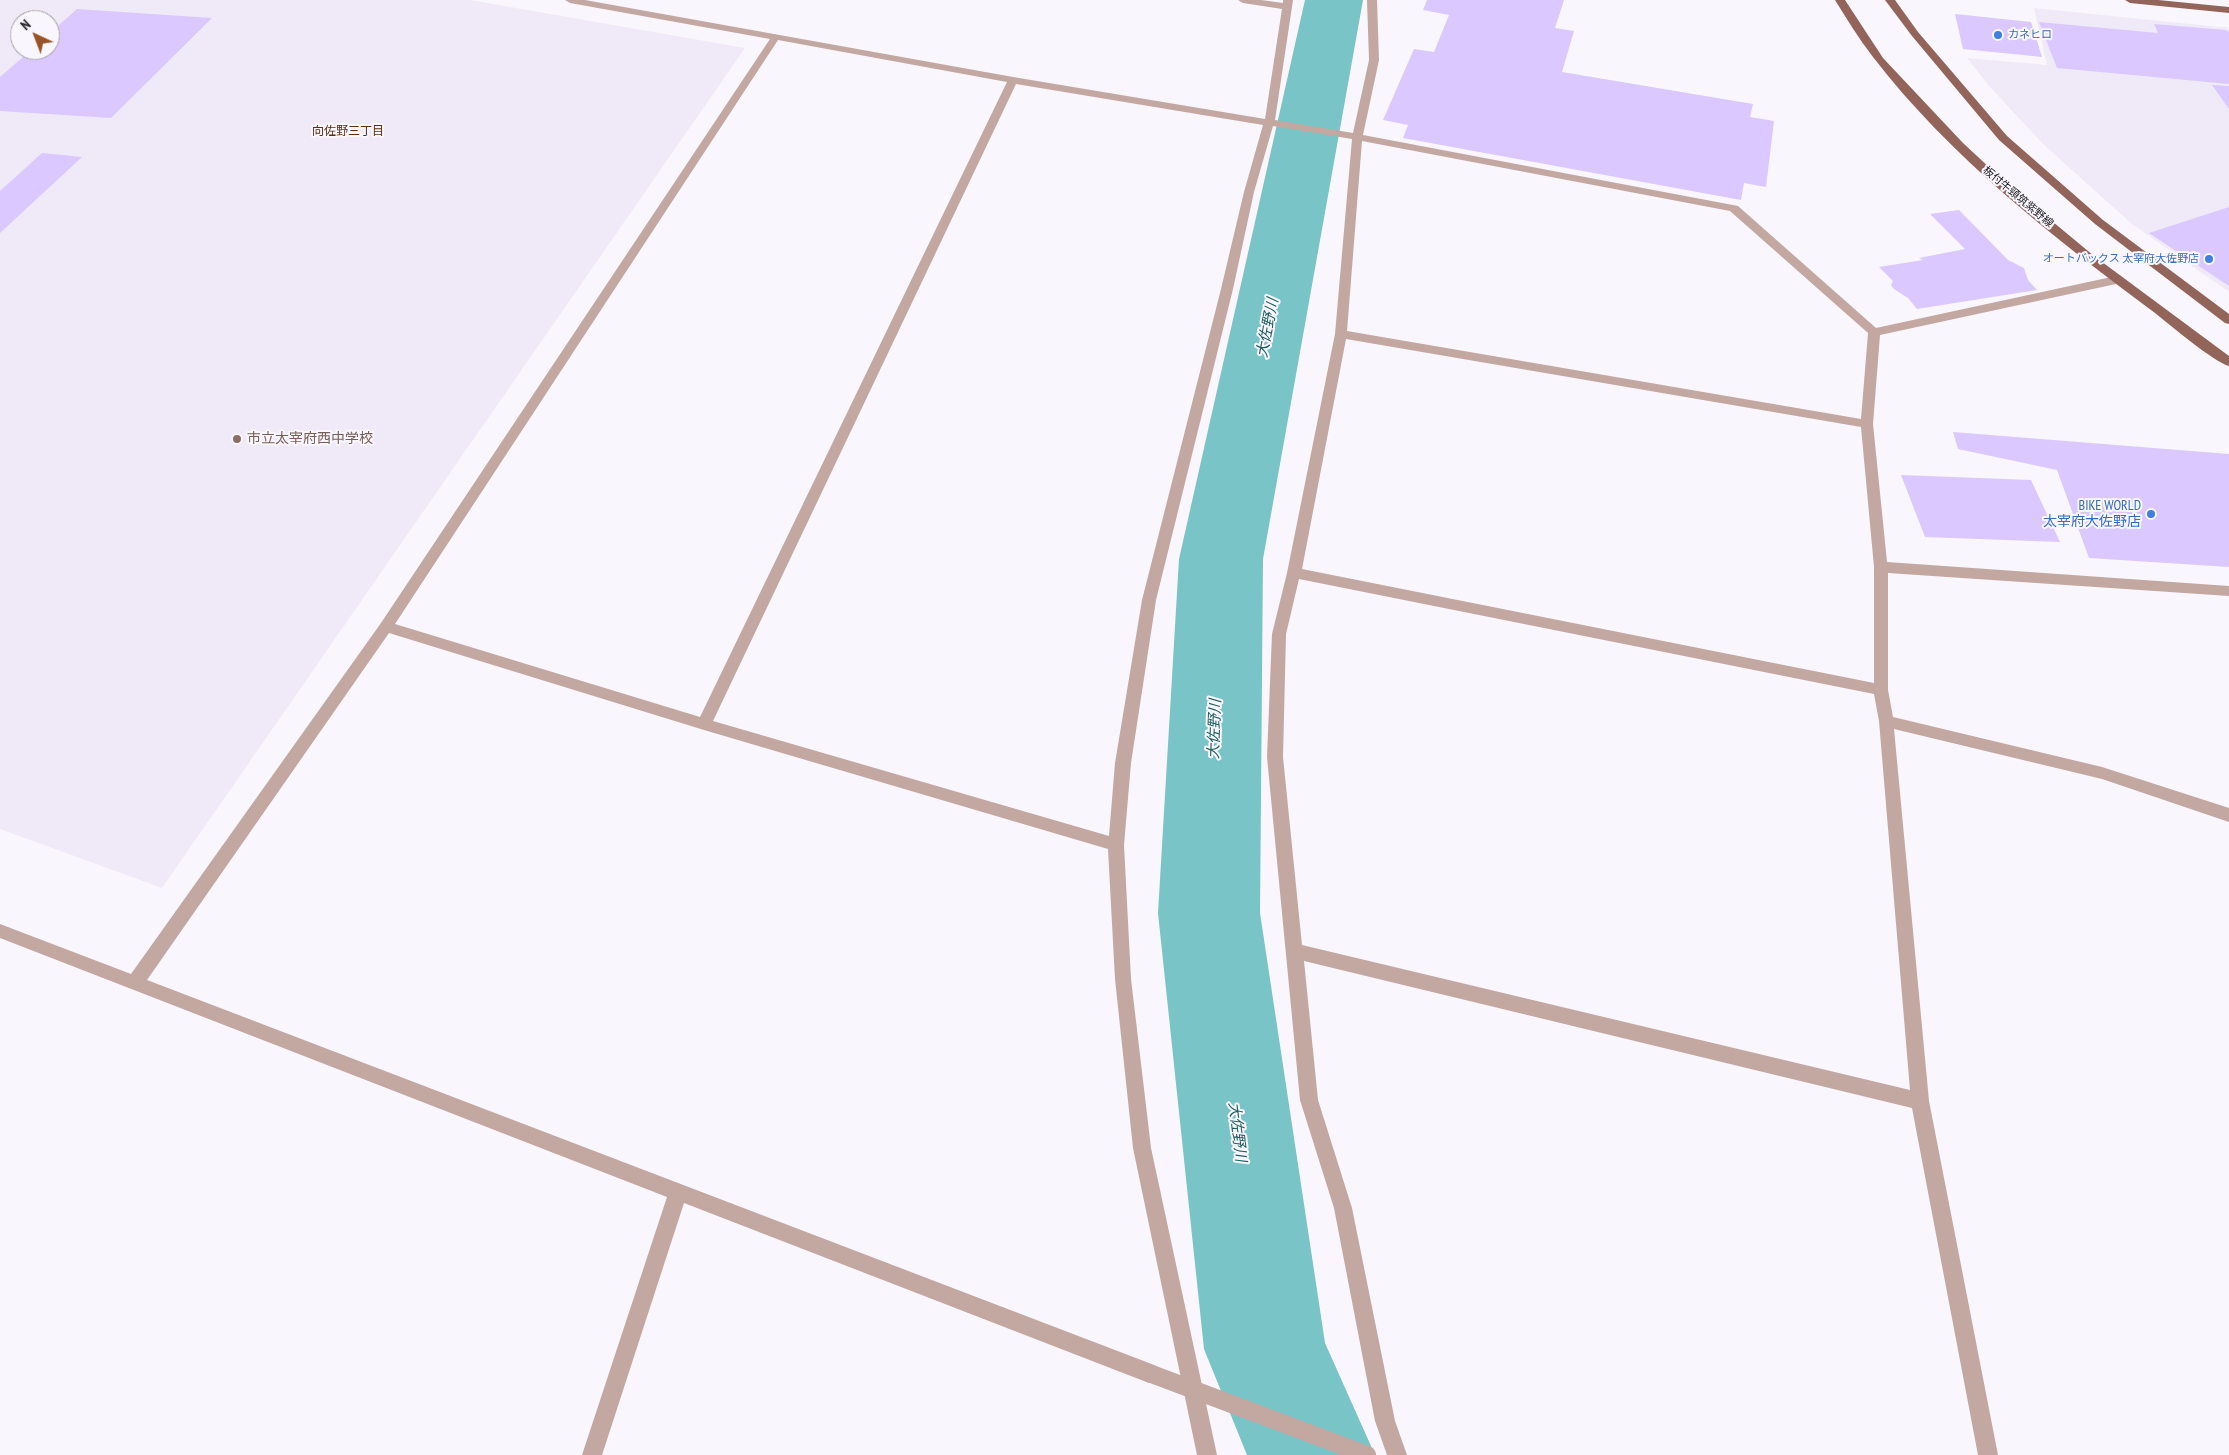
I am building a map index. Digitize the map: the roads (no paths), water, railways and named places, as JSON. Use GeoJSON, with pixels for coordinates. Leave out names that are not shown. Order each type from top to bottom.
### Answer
{"type":"FeatureCollection","features":[{"type":"Feature","properties":{"kind":"main road","name":"板付牛頸筑紫野線"},"geometry":{"type":"LineString","coordinates":[[1840,0],[1879,59],[1966,154],[2116,280],[2229,362]]}},
{"type":"Feature","properties":{"kind":"main road"},"geometry":{"type":"LineString","coordinates":[[1890,0],[1915,34],[2004,138],[2099,222],[2229,320]]}},
{"type":"Feature","properties":{"kind":"main road"},"geometry":{"type":"LineString","coordinates":[[2130,0],[2229,10]]}},
{"type":"Feature","properties":{"kind":"street"},"geometry":{"type":"LineString","coordinates":[[570,0],[1013,80],[1356,137],[1734,208],[1874,332]]}},
{"type":"Feature","properties":{"kind":"street"},"geometry":{"type":"LineString","coordinates":[[1206,1455],[1142,1148],[1124,980],[1116,845],[1123,763],[1149,600],[1227,289],[1249,192],[1269,123],[1288,3],[1243,0]]}},
{"type":"Feature","properties":{"kind":"street"},"geometry":{"type":"LineString","coordinates":[[1372,0],[1374,60],[1356,137],[1341,334],[1294,573],[1279,634],[1275,758],[1309,1100],[1343,1208],[1385,1421],[1397,1455]]}},
{"type":"Feature","properties":{"kind":"street"},"geometry":{"type":"LineString","coordinates":[[135,982],[386,628],[775,38]]}},
{"type":"Feature","properties":{"kind":"street"},"geometry":{"type":"LineString","coordinates":[[704,724],[1013,80]]}},
{"type":"Feature","properties":{"kind":"street"},"geometry":{"type":"LineString","coordinates":[[1874,332],[2116,280]]}},
{"type":"Feature","properties":{"kind":"street"},"geometry":{"type":"LineString","coordinates":[[1874,332],[1867,424],[1881,567],[1880,690],[1886,721],[1920,1101],[1988,1455]]}},
{"type":"Feature","properties":{"kind":"street"},"geometry":{"type":"LineString","coordinates":[[1341,334],[1867,424]]}},
{"type":"Feature","properties":{"kind":"street"},"geometry":{"type":"LineString","coordinates":[[1881,567],[2229,591]]}},
{"type":"Feature","properties":{"kind":"street"},"geometry":{"type":"LineString","coordinates":[[1294,573],[1880,690]]}},
{"type":"Feature","properties":{"kind":"street"},"geometry":{"type":"LineString","coordinates":[[386,628],[1116,845]]}},
{"type":"Feature","properties":{"kind":"street"},"geometry":{"type":"LineString","coordinates":[[1886,721],[2102,773],[2229,815]]}},
{"type":"Feature","properties":{"kind":"street"},"geometry":{"type":"LineString","coordinates":[[0,931],[678,1193],[1367,1455]]}},
{"type":"Feature","properties":{"kind":"street"},"geometry":{"type":"LineString","coordinates":[[1295,951],[1920,1101]]}},
{"type":"Feature","properties":{"kind":"street"},"geometry":{"type":"LineString","coordinates":[[592,1455],[678,1193]]}},
{"type":"Feature","properties":{"kind":"waterway","name":"大佐野川"},"geometry":{"type":"LineString","coordinates":[[1311,1455],[1265,1349],[1209,913],[1221,559],[1334,0]]}},
{"type":"Feature","properties":{"kind":"place","name":"カネヒロ"},"geometry":{"type":"Point","coordinates":[1998,35]}},
{"type":"Feature","properties":{"kind":"place","name":"オートバックス 太宰府大佐野店"},"geometry":{"type":"Point","coordinates":[2209,259]}},
{"type":"Feature","properties":{"kind":"place","name":"市立太宰府西中学校"},"geometry":{"type":"Point","coordinates":[237,439]}},
{"type":"Feature","properties":{"kind":"place","name":"BIKE WORLD 太宰府大佐野店"},"geometry":{"type":"Point","coordinates":[2151,514]}},
{"type":"Feature","properties":{"kind":"district","name":"向佐野三丁目"},"geometry":{"type":"Point","coordinates":[348,132]}}]}
